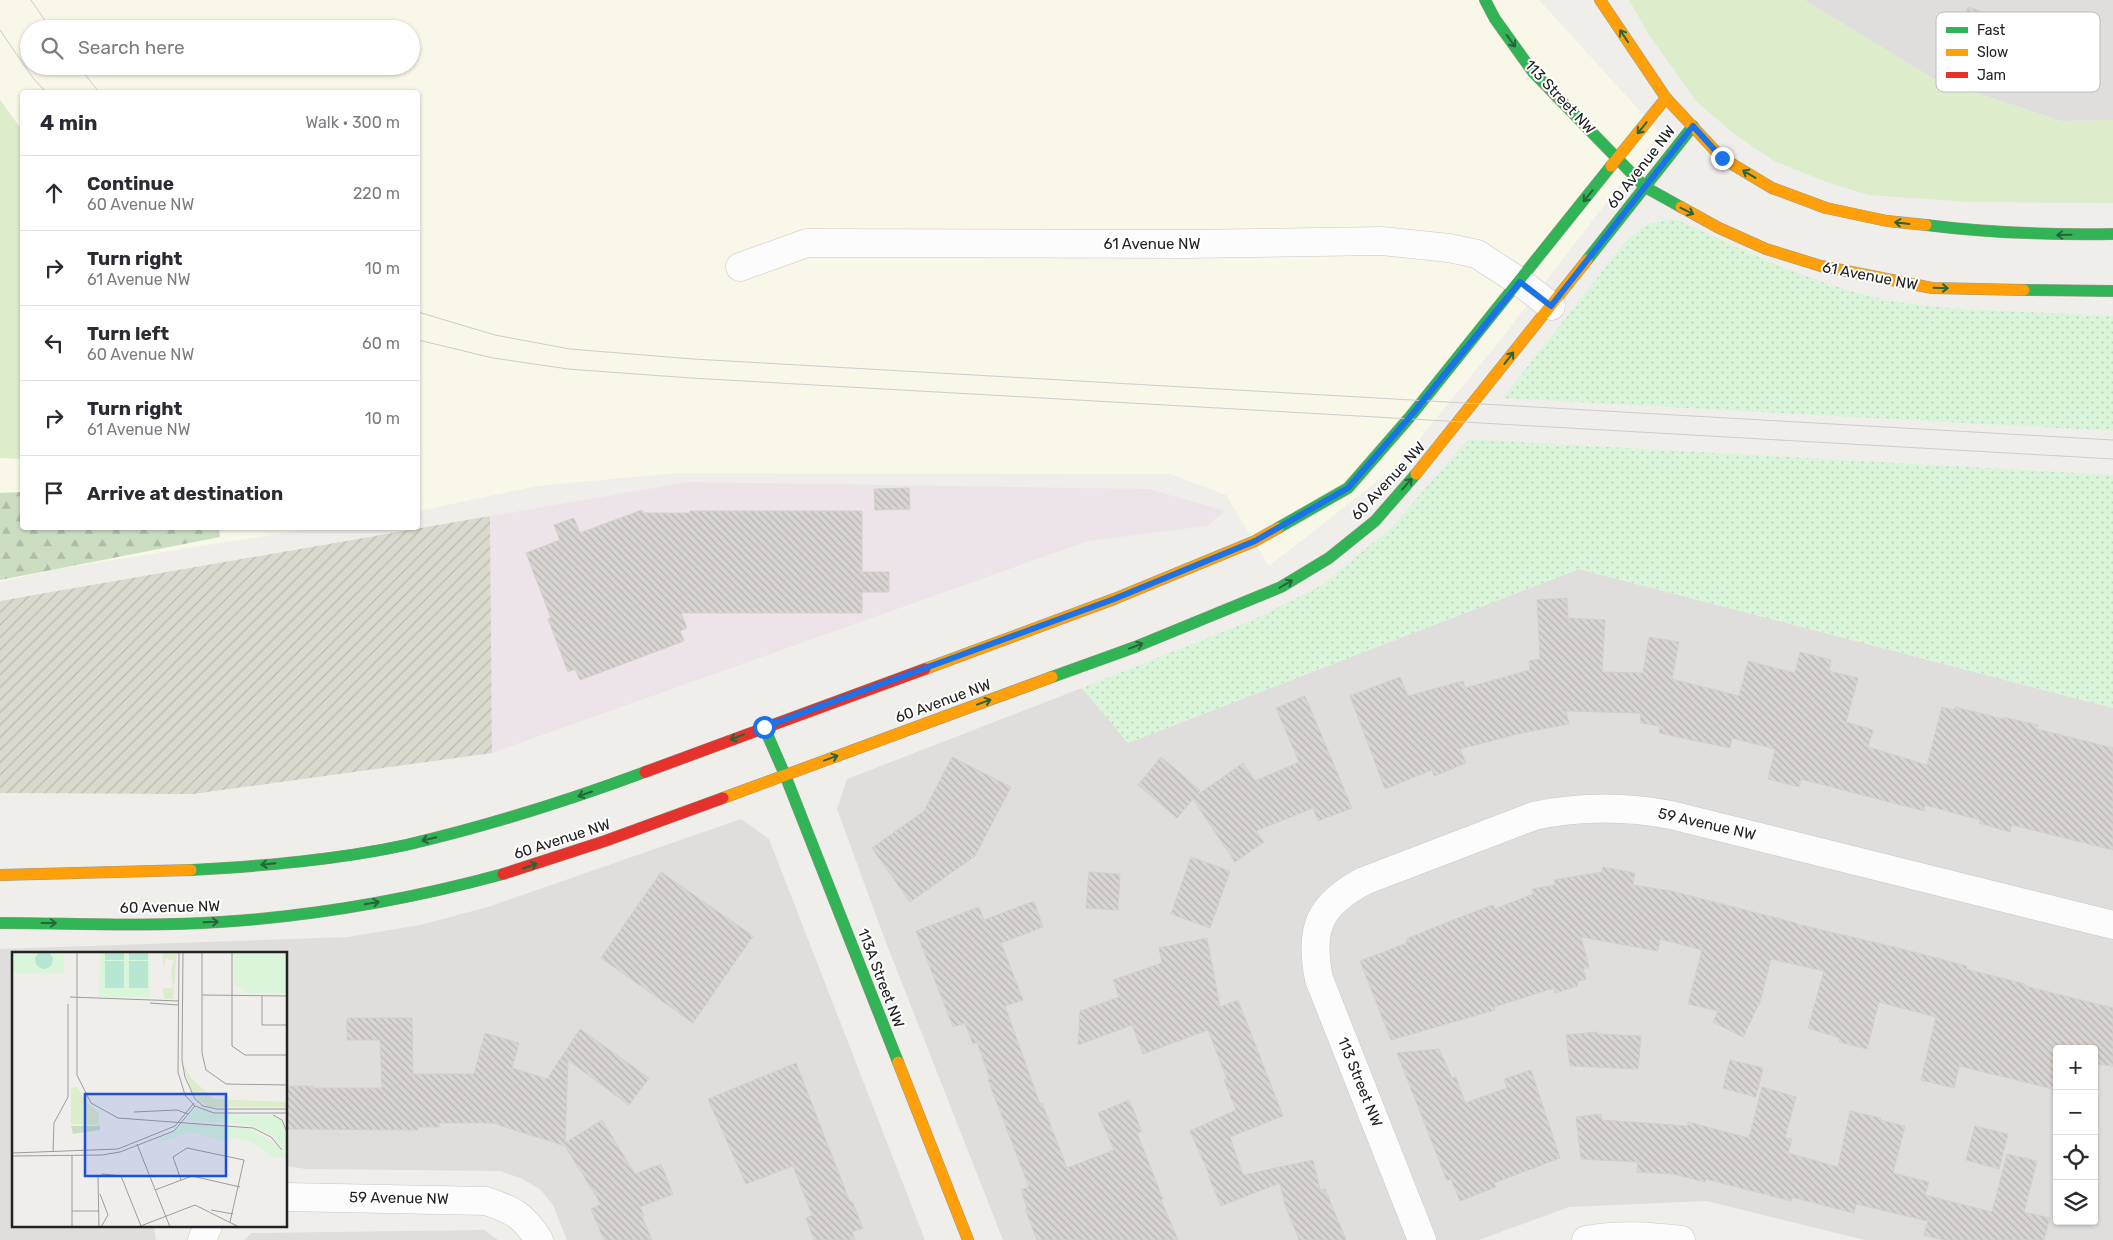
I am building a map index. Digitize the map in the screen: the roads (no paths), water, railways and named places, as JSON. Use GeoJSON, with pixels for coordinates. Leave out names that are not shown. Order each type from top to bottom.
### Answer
{"type":"FeatureCollection","features":[{"type":"Feature","properties":{"kind":"street","name":"113 Street NW"},"geometry":{"type":"LineString","coordinates":[[1485,0],[1494,19],[1534,72],[1645,187]]}},
{"type":"Feature","properties":{"kind":"street"},"geometry":{"type":"LineString","coordinates":[[1600,0],[1666,98],[1722,158],[1772,188],[1826,208],[1887,221],[1975,231],[2053,235],[2113,234]]}},
{"type":"Feature","properties":{"kind":"street","name":"60 Avenue NW"},"geometry":{"type":"LineString","coordinates":[[0,875],[118,873],[244,867],[330,857],[404,845],[498,822],[608,786],[1105,602],[1238,549],[1348,488],[1409,418],[1520,282],[1666,98]]}},
{"type":"Feature","properties":{"kind":"street","name":"60 Avenue NW"},"geometry":{"type":"LineString","coordinates":[[0,923],[166,923],[249,920],[322,912],[393,900],[522,868],[605,841],[1135,647],[1281,587],[1329,558],[1382,514],[1449,435],[1693,126]]}},
{"type":"Feature","properties":{"kind":"street","name":"61 Avenue NW"},"geometry":{"type":"LineString","coordinates":[[1645,187],[1685,210],[1766,249],[1821,266],[1932,288],[2113,291]]}},
{"type":"Feature","properties":{"kind":"street","name":"61 Avenue NW"},"geometry":{"type":"LineString","coordinates":[[740,267],[807,243],[1177,244],[1382,241],[1449,248],[1477,254],[1520,282],[1551,306]]}},
{"type":"Feature","properties":{"kind":"street","name":"113A Street NW"},"geometry":{"type":"LineString","coordinates":[[764,727],[785,775],[968,1240]]}},
{"type":"Feature","properties":{"kind":"street","name":"59 Avenue NW"},"geometry":{"type":"LineString","coordinates":[[1320,920],[1338,897],[1364,881],[1509,824],[1562,810],[1617,807],[1671,815],[2113,925]]}},
{"type":"Feature","properties":{"kind":"street","name":"113 Street NW"},"geometry":{"type":"LineString","coordinates":[[1320,920],[1314,955],[1319,979],[1422,1240]]}},
{"type":"Feature","properties":{"kind":"street","name":"59 Avenue NW"},"geometry":{"type":"LineString","coordinates":[[288,1197],[486,1200],[511,1209],[524,1221],[539,1240]]}},
{"type":"Feature","properties":{"kind":"street"},"geometry":{"type":"LineString","coordinates":[[202,1240],[207,1228]]}},
{"type":"Feature","properties":{"kind":"street"},"geometry":{"type":"LineString","coordinates":[[1586,1240],[1609,1236],[1645,1236],[1681,1240]]}},
{"type":"Feature","properties":{"kind":"tram line"},"geometry":{"type":"LineString","coordinates":[[31,0],[45,20]]}},
{"type":"Feature","properties":{"kind":"tram line"},"geometry":{"type":"LineString","coordinates":[[0,30],[20,59]]}},
{"type":"Feature","properties":{"kind":"tram line"},"geometry":{"type":"LineString","coordinates":[[31,75],[44,90]]}},
{"type":"Feature","properties":{"kind":"tram line"},"geometry":{"type":"LineString","coordinates":[[85,75],[97,90]]}},
{"type":"Feature","properties":{"kind":"tram line"},"geometry":{"type":"LineString","coordinates":[[420,313],[495,335],[570,349],[693,359],[2113,440]]}},
{"type":"Feature","properties":{"kind":"tram line"},"geometry":{"type":"LineString","coordinates":[[420,340],[493,358],[568,369],[691,378],[2113,459]]}}]}
